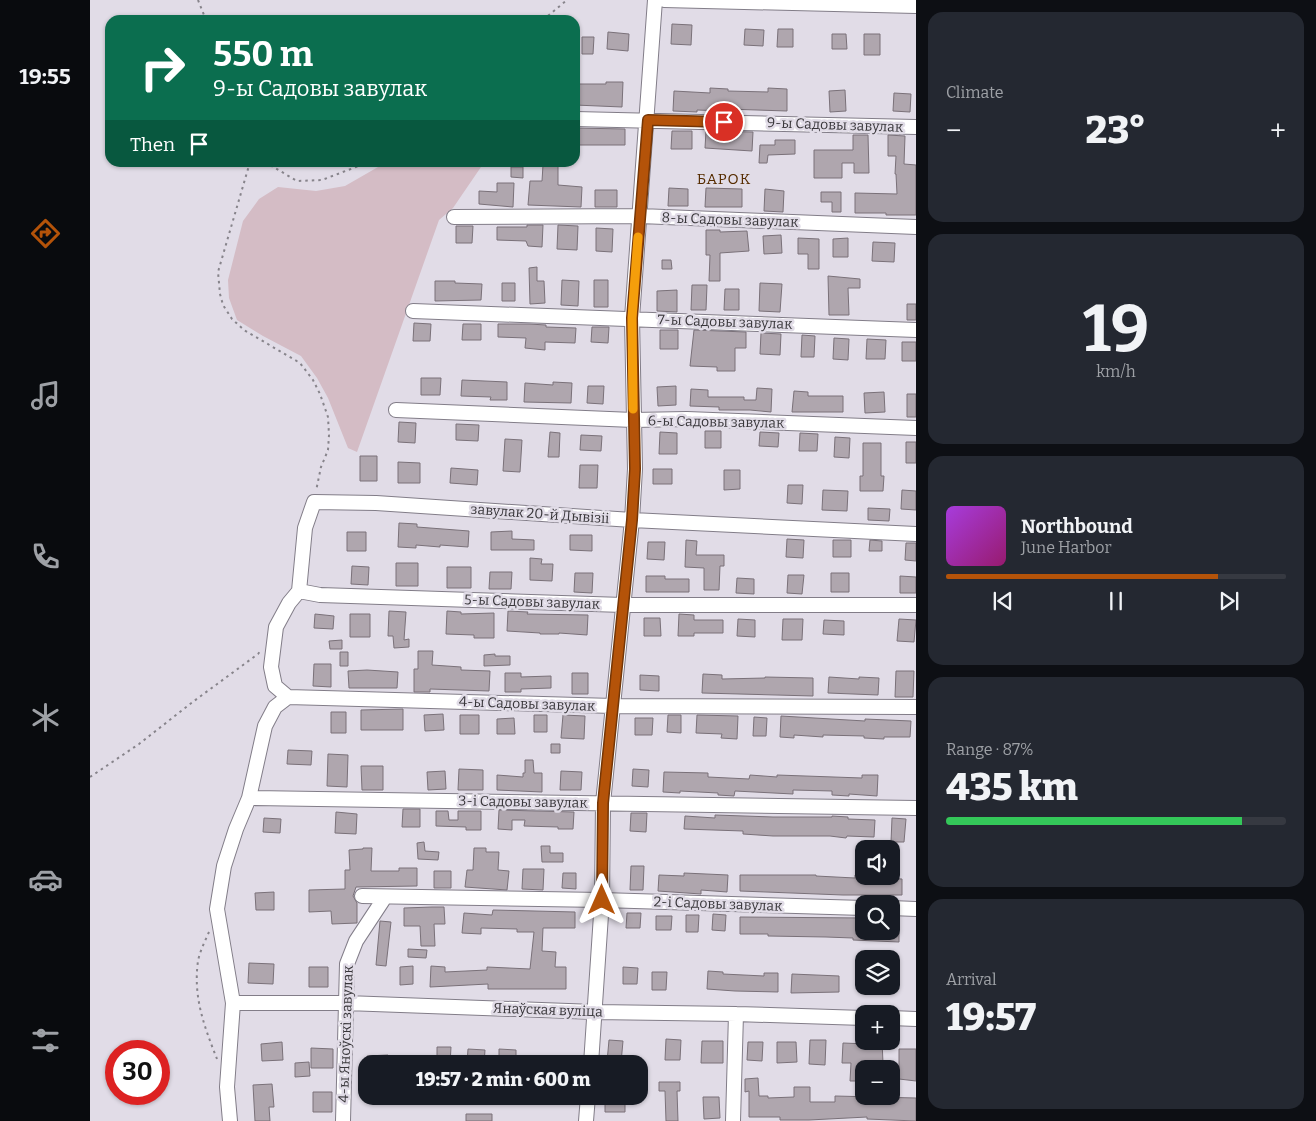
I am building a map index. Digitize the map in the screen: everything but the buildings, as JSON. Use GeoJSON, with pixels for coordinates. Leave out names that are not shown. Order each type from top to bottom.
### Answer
{"type":"FeatureCollection","features":[{"type":"Feature","properties":{"kind":"street"},"geometry":{"type":"LineString","coordinates":[[592,1055],[602,900],[603,803],[632,520],[635,469],[632,318],[648,120],[655,0]]}},
{"type":"Feature","properties":{"kind":"street"},"geometry":{"type":"LineString","coordinates":[[664,0],[916,6]]}},
{"type":"Feature","properties":{"kind":"street","name":"9-ы Садовы завулак"},"geometry":{"type":"LineString","coordinates":[[580,119],[916,128]]}},
{"type":"Feature","properties":{"kind":"street","name":"8-ы Садовы завулак"},"geometry":{"type":"LineString","coordinates":[[454,216],[640,216],[916,227]]}},
{"type":"Feature","properties":{"kind":"street","name":"7-ы Садовы завулак"},"geometry":{"type":"LineString","coordinates":[[413,311],[916,330]]}},
{"type":"Feature","properties":{"kind":"street","name":"6-ы Садовы завулак"},"geometry":{"type":"LineString","coordinates":[[396,410],[633,420],[687,419],[916,428]]}},
{"type":"Feature","properties":{"kind":"street"},"geometry":{"type":"LineString","coordinates":[[230,1121],[227,1087],[233,1003],[217,909],[224,866],[236,829],[250,798],[265,726],[275,707],[288,697],[274,686],[271,667],[276,627],[289,602],[299,591],[305,528],[314,502]]}},
{"type":"Feature","properties":{"kind":"street","name":"завулак 20-й Дывізіі"},"geometry":{"type":"LineString","coordinates":[[314,502],[376,503],[632,520],[916,534]]}},
{"type":"Feature","properties":{"kind":"street","name":"5-ы Садовы завулак"},"geometry":{"type":"LineString","coordinates":[[299,591],[320,595],[623,605],[916,605]]}},
{"type":"Feature","properties":{"kind":"street","name":"4-ы Садовы завулак"},"geometry":{"type":"LineString","coordinates":[[288,697],[613,706],[916,707]]}},
{"type":"Feature","properties":{"kind":"street","name":"3-і Садовы завулак"},"geometry":{"type":"LineString","coordinates":[[250,798],[916,808]]}},
{"type":"Feature","properties":{"kind":"street","name":"2-і Садовы завулак"},"geometry":{"type":"LineString","coordinates":[[362,896],[602,900],[855,908]]}},
{"type":"Feature","properties":{"kind":"street","name":"4-ы Яноўскі завулак"},"geometry":{"type":"LineString","coordinates":[[343,1121],[347,964],[356,941],[385,896]]}},
{"type":"Feature","properties":{"kind":"street"},"geometry":{"type":"LineString","coordinates":[[900,908],[916,909]]}},
{"type":"Feature","properties":{"kind":"street","name":"Янаўская вуліца"},"geometry":{"type":"LineString","coordinates":[[233,1003],[346,1003],[595,1012],[855,1018]]}},
{"type":"Feature","properties":{"kind":"street"},"geometry":{"type":"LineString","coordinates":[[733,1121],[736,1014]]}},
{"type":"Feature","properties":{"kind":"street"},"geometry":{"type":"LineString","coordinates":[[900,1018],[916,1019]]}},
{"type":"Feature","properties":{"kind":"street"},"geometry":{"type":"LineString","coordinates":[[586,1121],[587,1105]]}},
{"type":"Feature","properties":{"kind":"path"},"geometry":{"type":"LineString","coordinates":[[198,0],[204,15]]}},
{"type":"Feature","properties":{"kind":"path"},"geometry":{"type":"LineString","coordinates":[[550,15],[567,0]]}},
{"type":"Feature","properties":{"kind":"path"},"geometry":{"type":"LineString","coordinates":[[249,167],[218,272],[220,294],[223,305],[232,319],[244,330],[300,363],[313,380],[320,394],[328,417],[329,435],[328,450],[321,467],[314,502]]}},
{"type":"Feature","properties":{"kind":"path"},"geometry":{"type":"LineString","coordinates":[[273,167],[297,181],[322,180],[356,167]]}},
{"type":"Feature","properties":{"kind":"path"},"geometry":{"type":"LineString","coordinates":[[90,777],[139,744],[258,654],[263,647]]}},
{"type":"Feature","properties":{"kind":"path"},"geometry":{"type":"LineString","coordinates":[[217,909],[198,959],[196,994],[217,1060]]}},
{"type":"Feature","properties":{"kind":"shaded area"},"geometry":{"type":"Polygon","coordinates":[[[378,167],[481,167],[453,208],[439,220],[357,452],[348,448],[328,398],[317,378],[301,356],[237,320],[229,298],[228,280],[243,221],[259,199],[278,187],[316,191],[345,186],[378,167]]]}},
{"type":"Feature","properties":{"kind":"slow traffic"},"geometry":{"type":"LineString","coordinates":[[633,409],[632,318],[638,237]]}},
{"type":"Feature","properties":{"kind":"district","name":"БАРОК"},"geometry":{"type":"Point","coordinates":[724,179]}},
{"type":"Feature","properties":{"kind":"route"},"geometry":{"type":"LineString","coordinates":[[602,900],[603,803],[632,520],[635,469],[632,318],[648,120],[724,122]]}}]}
